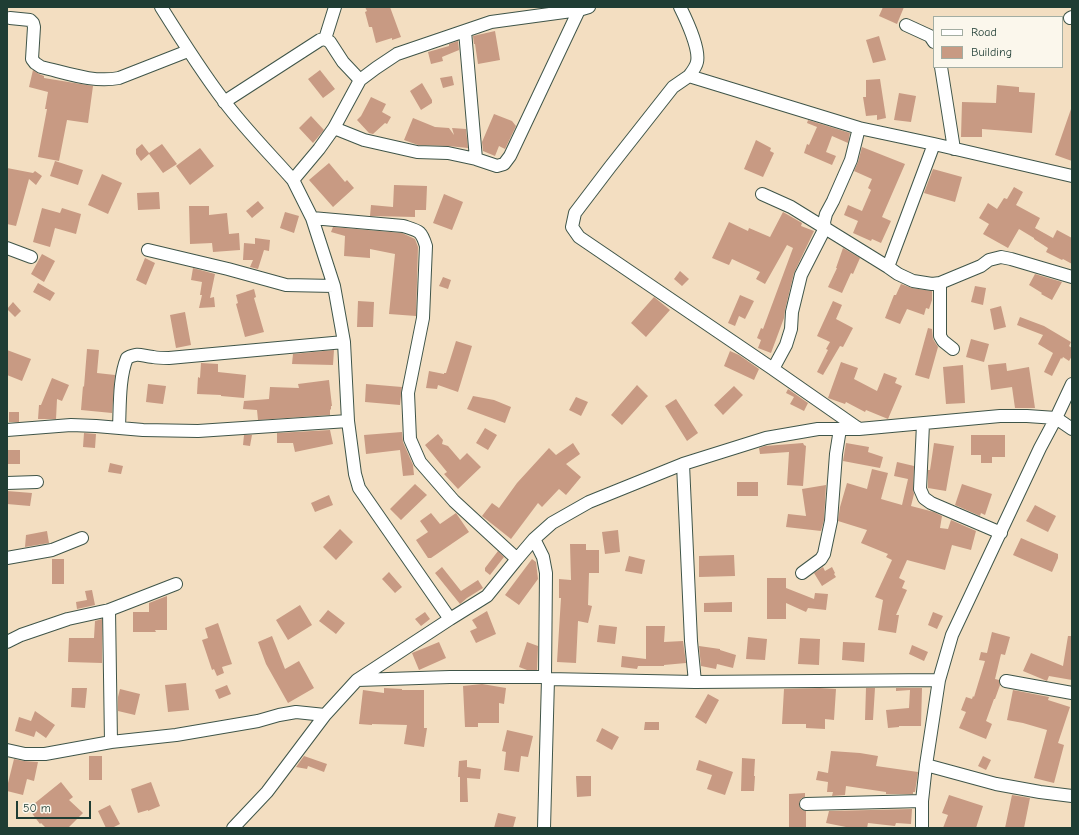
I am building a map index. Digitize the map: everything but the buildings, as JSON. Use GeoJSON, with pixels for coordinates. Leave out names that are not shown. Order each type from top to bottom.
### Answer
{"type":"FeatureCollection","features":[{"type":"Feature","properties":{"kind":"street"},"geometry":{"type":"LineString","coordinates":[[161,7],[188,50],[224,102],[293,180],[312,218],[334,286],[344,342],[348,421],[355,474],[359,488],[450,619]]}},
{"type":"Feature","properties":{"kind":"street"},"geometry":{"type":"LineString","coordinates":[[325,39],[335,7]]}},
{"type":"Feature","properties":{"kind":"street"},"geometry":{"type":"LineString","coordinates":[[680,7],[687,21],[697,52],[697,61],[694,68],[689,76],[673,86],[610,167],[576,213],[572,227],[579,237],[859,429]]}},
{"type":"Feature","properties":{"kind":"street"},"geometry":{"type":"LineString","coordinates":[[293,180],[319,149],[334,128],[360,80],[397,54],[491,22],[584,9]]}},
{"type":"Feature","properties":{"kind":"street"},"geometry":{"type":"LineString","coordinates":[[334,128],[364,140],[417,152],[448,153],[476,159],[497,166],[504,164],[510,156],[584,9]]}},
{"type":"Feature","properties":{"kind":"street"},"geometry":{"type":"LineString","coordinates":[[10,18],[30,20],[33,23],[32,59],[34,63],[41,67],[95,80],[119,78],[188,50]]}},
{"type":"Feature","properties":{"kind":"street"},"geometry":{"type":"LineString","coordinates":[[906,25],[930,36],[933,40]]}},
{"type":"Feature","properties":{"kind":"street"},"geometry":{"type":"LineString","coordinates":[[465,31],[476,159]]}},
{"type":"Feature","properties":{"kind":"street"},"geometry":{"type":"LineString","coordinates":[[224,102],[320,40],[325,39],[330,42],[343,62],[360,80]]}},
{"type":"Feature","properties":{"kind":"street"},"geometry":{"type":"LineString","coordinates":[[941,68],[954,149]]}},
{"type":"Feature","properties":{"kind":"street"},"geometry":{"type":"LineString","coordinates":[[689,76],[859,128],[1072,176]]}},
{"type":"Feature","properties":{"kind":"street"},"geometry":{"type":"LineString","coordinates":[[773,369],[786,345],[791,329],[792,312],[801,275],[825,228],[824,222],[826,214],[851,160],[859,128]]}},
{"type":"Feature","properties":{"kind":"street"},"geometry":{"type":"LineString","coordinates":[[888,267],[934,144]]}},
{"type":"Feature","properties":{"kind":"street"},"geometry":{"type":"LineString","coordinates":[[762,194],[791,207],[898,274],[913,281],[932,284],[940,283],[981,266],[989,260],[1001,257],[1072,277]]}},
{"type":"Feature","properties":{"kind":"street"},"geometry":{"type":"LineString","coordinates":[[312,218],[403,226],[416,230],[423,235],[426,246],[423,318],[408,393],[410,439],[420,462],[454,501],[517,559]]}},
{"type":"Feature","properties":{"kind":"street"},"geometry":{"type":"LineString","coordinates":[[7,248],[31,257]]}},
{"type":"Feature","properties":{"kind":"street"},"geometry":{"type":"LineString","coordinates":[[148,250],[228,269],[286,285],[334,286]]}},
{"type":"Feature","properties":{"kind":"street"},"geometry":{"type":"LineString","coordinates":[[940,283],[940,336],[943,341],[953,349]]}},
{"type":"Feature","properties":{"kind":"street"},"geometry":{"type":"LineString","coordinates":[[119,427],[120,399],[124,365],[127,358],[133,355],[140,354],[151,357],[169,358],[344,342]]}},
{"type":"Feature","properties":{"kind":"street"},"geometry":{"type":"LineString","coordinates":[[922,828],[922,801],[926,765],[939,680],[952,635],[1040,448],[1072,384]]}},
{"type":"Feature","properties":{"kind":"street"},"geometry":{"type":"LineString","coordinates":[[233,828],[267,792],[325,715],[357,680],[487,596],[534,539],[552,523],[589,502],[683,464],[766,438],[818,429],[859,429],[1000,416],[1027,416],[1056,418],[1072,429]]}},
{"type":"Feature","properties":{"kind":"street"},"geometry":{"type":"LineString","coordinates":[[7,430],[71,425],[119,427],[143,430],[198,431],[348,421]]}},
{"type":"Feature","properties":{"kind":"street"},"geometry":{"type":"LineString","coordinates":[[923,424],[920,489],[924,498],[931,503],[1001,533]]}},
{"type":"Feature","properties":{"kind":"street"},"geometry":{"type":"LineString","coordinates":[[802,573],[821,559],[824,554],[831,521],[836,454],[840,429]]}},
{"type":"Feature","properties":{"kind":"street"},"geometry":{"type":"LineString","coordinates":[[683,464],[695,682]]}},
{"type":"Feature","properties":{"kind":"street"},"geometry":{"type":"LineString","coordinates":[[7,483],[37,482]]}},
{"type":"Feature","properties":{"kind":"street"},"geometry":{"type":"LineString","coordinates":[[7,558],[52,550],[82,538]]}},
{"type":"Feature","properties":{"kind":"street"},"geometry":{"type":"LineString","coordinates":[[534,539],[543,557],[546,574],[547,678],[544,828]]}},
{"type":"Feature","properties":{"kind":"street"},"geometry":{"type":"LineString","coordinates":[[7,642],[21,635],[68,619],[109,610],[176,584]]}},
{"type":"Feature","properties":{"kind":"street"},"geometry":{"type":"LineString","coordinates":[[109,610],[111,742]]}},
{"type":"Feature","properties":{"kind":"street"},"geometry":{"type":"LineString","coordinates":[[357,680],[450,677],[695,682],[939,680]]}},
{"type":"Feature","properties":{"kind":"street"},"geometry":{"type":"LineString","coordinates":[[1006,681],[1072,693]]}},
{"type":"Feature","properties":{"kind":"street"},"geometry":{"type":"LineString","coordinates":[[7,750],[25,754],[45,754],[111,742],[176,735],[258,721],[296,712],[325,715]]}},
{"type":"Feature","properties":{"kind":"street"},"geometry":{"type":"LineString","coordinates":[[926,765],[996,784],[1072,796]]}},
{"type":"Feature","properties":{"kind":"street"},"geometry":{"type":"LineString","coordinates":[[806,804],[922,801]]}}]}
